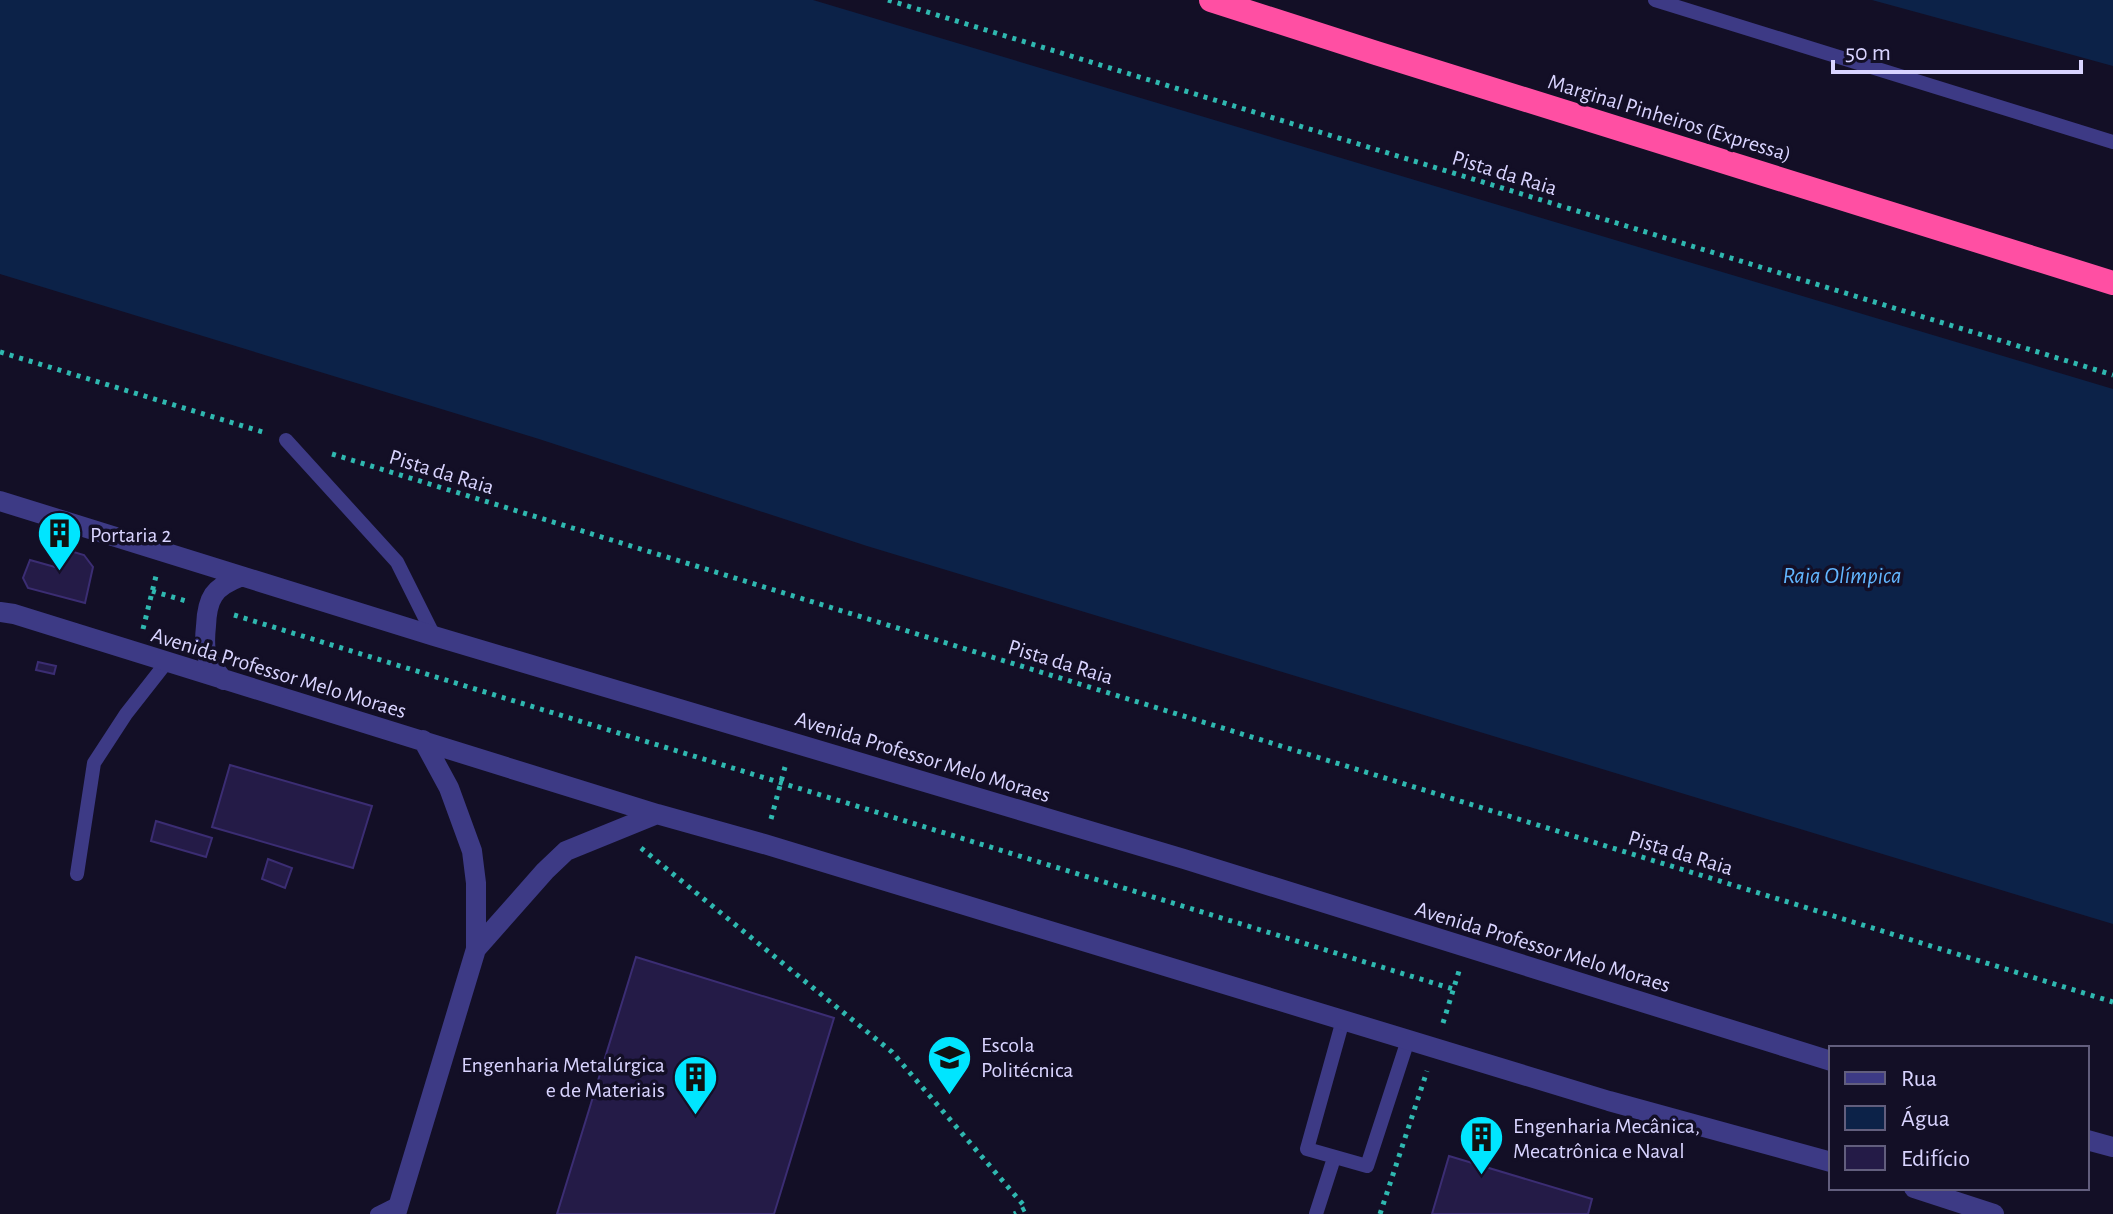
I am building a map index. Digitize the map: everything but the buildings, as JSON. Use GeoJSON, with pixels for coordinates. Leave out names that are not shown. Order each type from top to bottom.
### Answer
{"type":"FeatureCollection","features":[{"type":"Feature","properties":{"kind":"highway","name":"Marginal Pinheiros (Expressa)"},"geometry":{"type":"LineString","coordinates":[[1211,0],[2113,283]]}},
{"type":"Feature","properties":{"kind":"street","name":"Avenida Professor Melo Moraes"},"geometry":{"type":"LineString","coordinates":[[0,501],[434,636],[1184,859],[1829,1060]]}},
{"type":"Feature","properties":{"kind":"street"},"geometry":{"type":"LineString","coordinates":[[223,680],[208,658],[205,637],[207,607],[216,591],[240,577]]}},
{"type":"Feature","properties":{"kind":"street","name":"Avenida Professor Melo Moraes"},"geometry":{"type":"LineString","coordinates":[[0,612],[1609,1101],[1829,1161]]}},
{"type":"Feature","properties":{"kind":"street"},"geometry":{"type":"LineString","coordinates":[[398,1209],[476,949],[476,883],[472,851],[449,788],[423,740]]}},
{"type":"Feature","properties":{"kind":"street"},"geometry":{"type":"LineString","coordinates":[[476,949],[566,851],[657,814]]}},
{"type":"Feature","properties":{"kind":"street"},"geometry":{"type":"LineString","coordinates":[[2089,1141],[2113,1147]]}},
{"type":"Feature","properties":{"kind":"street"},"geometry":{"type":"LineString","coordinates":[[1920,1190],[1994,1214]]}},
{"type":"Feature","properties":{"kind":"lane"},"geometry":{"type":"LineString","coordinates":[[1655,0],[2113,142]]}},
{"type":"Feature","properties":{"kind":"lane"},"geometry":{"type":"LineString","coordinates":[[286,440],[397,562],[434,636]]}},
{"type":"Feature","properties":{"kind":"lane"},"geometry":{"type":"LineString","coordinates":[[77,874],[94,763],[126,714],[166,663]]}},
{"type":"Feature","properties":{"kind":"lane"},"geometry":{"type":"LineString","coordinates":[[1343,1020],[1307,1149],[1334,1158],[1367,1166],[1408,1040]]}},
{"type":"Feature","properties":{"kind":"lane"},"geometry":{"type":"LineString","coordinates":[[1316,1214],[1334,1158]]}},
{"type":"Feature","properties":{"kind":"lane"},"geometry":{"type":"LineString","coordinates":[[377,1214],[398,1209]]}},
{"type":"Feature","properties":{"kind":"path","name":"Pista da Raia"},"geometry":{"type":"LineString","coordinates":[[888,0],[2113,375]]}},
{"type":"Feature","properties":{"kind":"path"},"geometry":{"type":"LineString","coordinates":[[0,352],[286,440]]}},
{"type":"Feature","properties":{"kind":"path","name":"Pista da Raia"},"geometry":{"type":"LineString","coordinates":[[331,454],[2113,1002]]}},
{"type":"Feature","properties":{"kind":"path"},"geometry":{"type":"LineString","coordinates":[[137,654],[161,552]]}},
{"type":"Feature","properties":{"kind":"path"},"geometry":{"type":"LineString","coordinates":[[152,591],[1453,989],[1380,1214]]}},
{"type":"Feature","properties":{"kind":"path"},"geometry":{"type":"LineString","coordinates":[[764,844],[792,742]]}},
{"type":"Feature","properties":{"kind":"path"},"geometry":{"type":"LineString","coordinates":[[619,830],[892,1052],[1026,1208],[1014,1214]]}},
{"type":"Feature","properties":{"kind":"water","name":"Raia Olímpica"},"geometry":{"type":"Polygon","coordinates":[[[0,0],[813,0],[2113,389],[2113,924],[867,546],[539,439],[0,274],[0,0]]]}},
{"type":"Feature","properties":{"kind":"water"},"geometry":{"type":"Polygon","coordinates":[[[1872,0],[2113,0],[2113,66],[1872,0]]]}},
{"type":"Feature","properties":{"kind":"place","name":"Portaria 2"},"geometry":{"type":"Point","coordinates":[59,573]}},
{"type":"Feature","properties":{"kind":"place","name":"Escola Politécnica"},"geometry":{"type":"Point","coordinates":[950,1096]}},
{"type":"Feature","properties":{"kind":"place","name":"Engenharia Metalúrgica e de Materiais"},"geometry":{"type":"Point","coordinates":[696,1116]}},
{"type":"Feature","properties":{"kind":"place","name":"Engenharia Mecânica, Mecatrônica e Naval"},"geometry":{"type":"Point","coordinates":[1482,1177]}}]}
